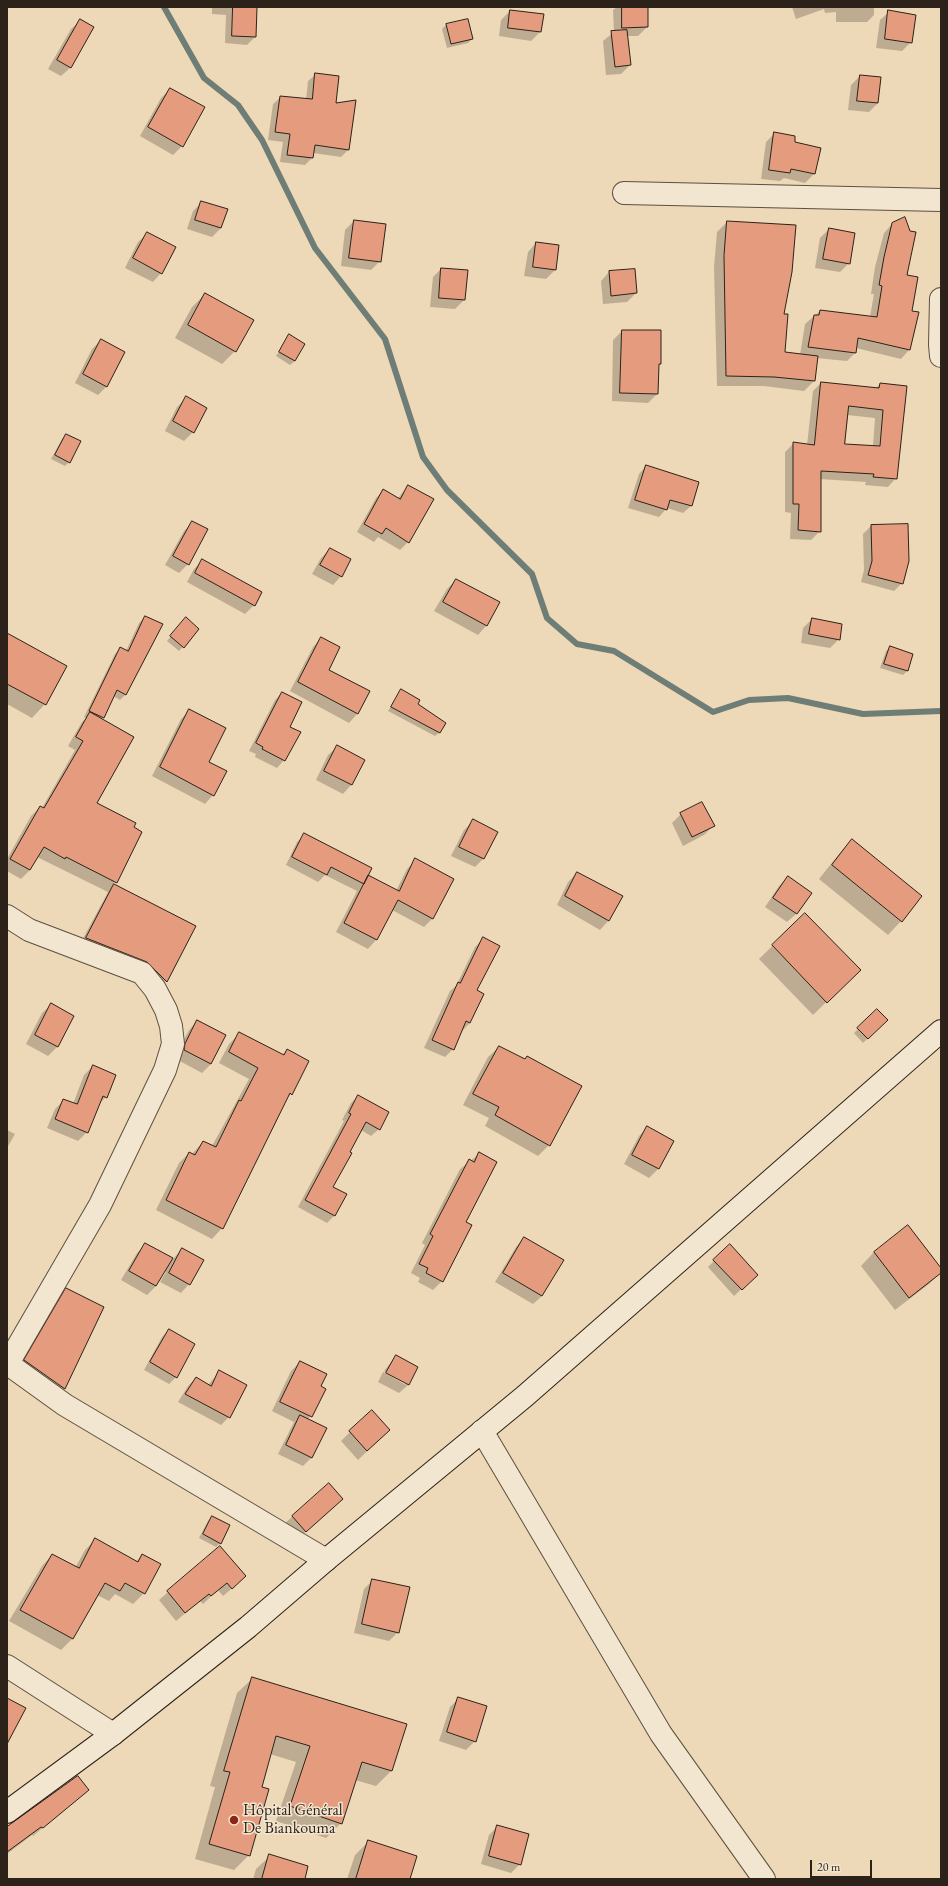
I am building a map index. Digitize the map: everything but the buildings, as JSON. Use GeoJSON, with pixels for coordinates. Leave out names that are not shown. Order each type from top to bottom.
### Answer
{"type":"FeatureCollection","features":[{"type":"Feature","properties":{"kind":"street"},"geometry":{"type":"LineString","coordinates":[[624,193],[941,200]]}},
{"type":"Feature","properties":{"kind":"street"},"geometry":{"type":"LineString","coordinates":[[941,299],[941,356]]}},
{"type":"Feature","properties":{"kind":"street"},"geometry":{"type":"LineString","coordinates":[[7,916],[36,933],[142,973],[155,989],[166,1010],[171,1026],[173,1044],[165,1070],[100,1205],[7,1365],[64,1405],[326,1560]]}},
{"type":"Feature","properties":{"kind":"street"},"geometry":{"type":"LineString","coordinates":[[7,1812],[113,1734],[248,1627],[326,1560],[525,1396],[941,1031]]}},
{"type":"Feature","properties":{"kind":"street"},"geometry":{"type":"LineString","coordinates":[[482,1431],[661,1734],[764,1879]]}},
{"type":"Feature","properties":{"kind":"street"},"geometry":{"type":"LineString","coordinates":[[7,1666],[113,1734]]}},
{"type":"Feature","properties":{"kind":"waterway"},"geometry":{"type":"LineString","coordinates":[[164,7],[204,78],[238,105],[262,140],[315,248],[385,339],[423,457],[447,490],[532,574],[547,618],[577,644],[614,651],[713,712],[749,700],[788,698],[863,714],[941,711]]}},
{"type":"Feature","properties":{"kind":"place","name":"Hôpital Général De Biankouma"},"geometry":{"type":"Point","coordinates":[234,1820]}}]}
